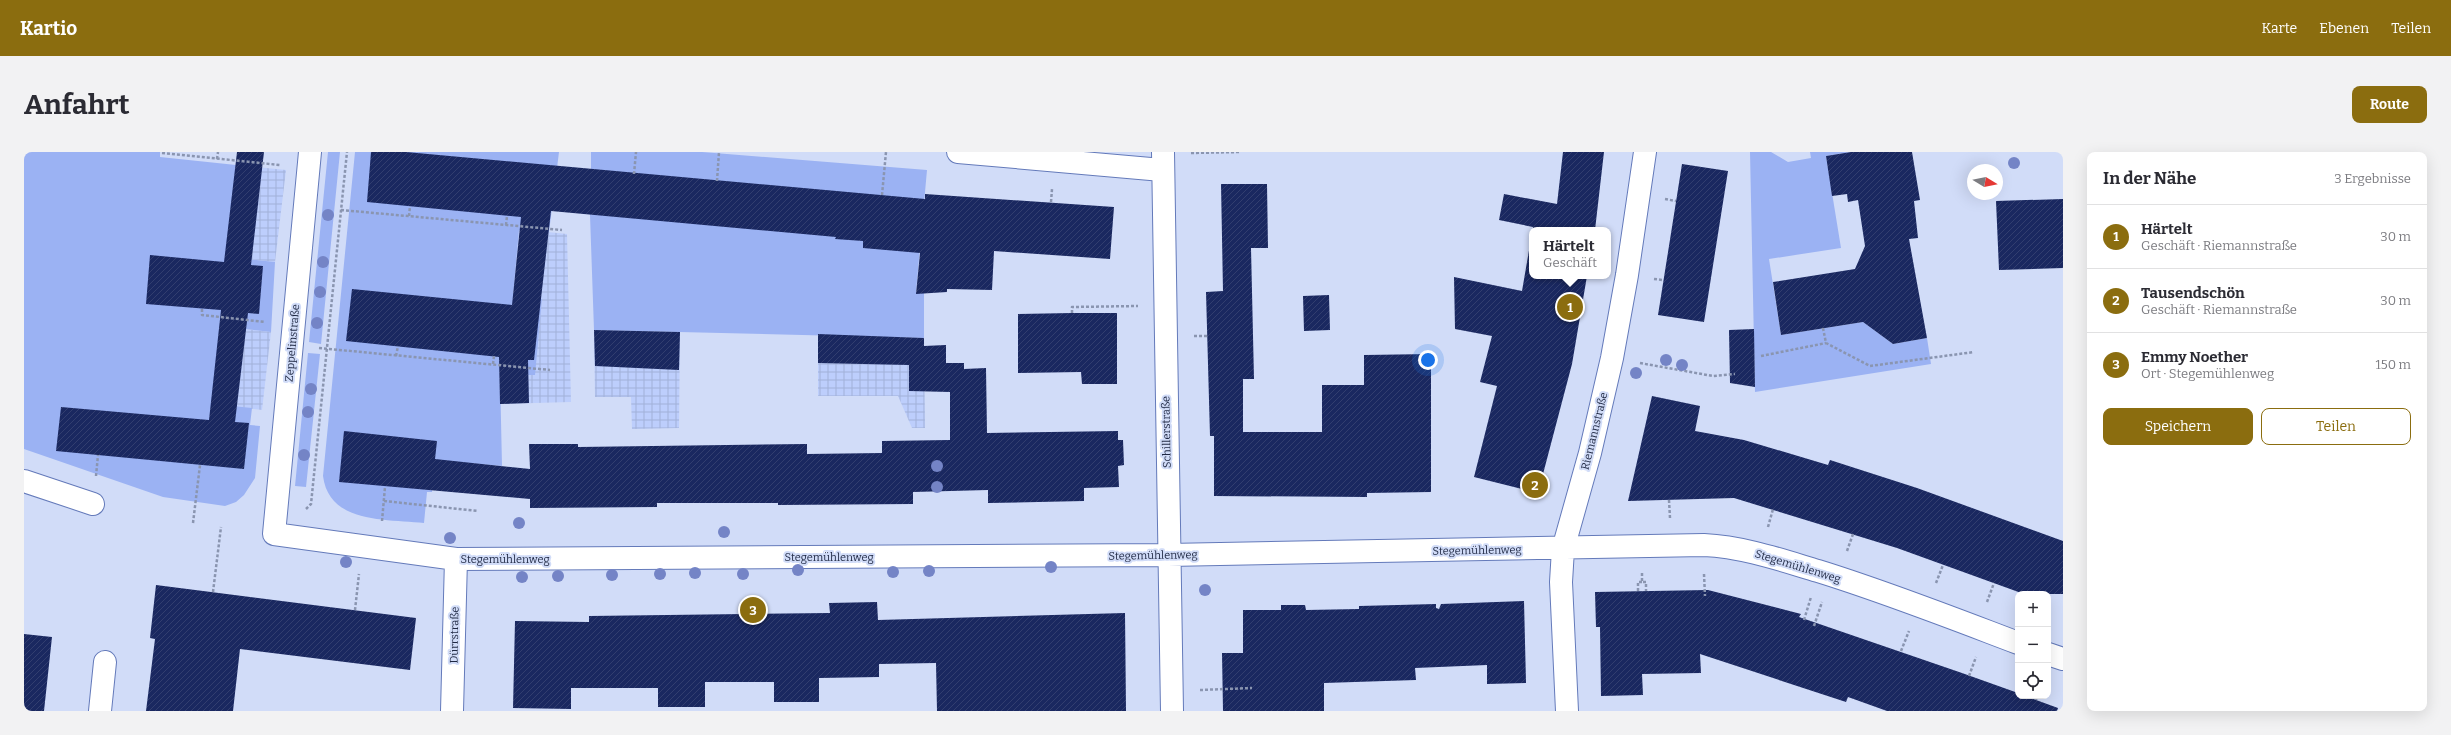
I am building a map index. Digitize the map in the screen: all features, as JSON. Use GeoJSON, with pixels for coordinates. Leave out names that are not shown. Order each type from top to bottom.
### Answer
{"type":"FeatureCollection","features":[{"type":"Feature","properties":{"kind":"street"},"geometry":{"type":"LineString","coordinates":[[958,152],[1162,159]]}},
{"type":"Feature","properties":{"kind":"street","name":"Riemannstraße"},"geometry":{"type":"LineString","coordinates":[[1567,711],[1561,582],[1563,549],[1590,453],[1612,358],[1628,275],[1646,152]]}},
{"type":"Feature","properties":{"kind":"street","name":"Schillerstraße"},"geometry":{"type":"LineString","coordinates":[[1162,159],[1168,555],[1172,701]]}},
{"type":"Feature","properties":{"kind":"street","name":"Zeppelinstraße"},"geometry":{"type":"LineString","coordinates":[[274,534],[309,160]]}},
{"type":"Feature","properties":{"kind":"street"},"geometry":{"type":"LineString","coordinates":[[24,481],[93,504]]}},
{"type":"Feature","properties":{"kind":"street","name":"Stegemühlenweg"},"geometry":{"type":"LineString","coordinates":[[274,534],[456,560],[1168,555],[1563,549],[1704,545],[1730,547],[1870,588],[2015,641]]}},
{"type":"Feature","properties":{"kind":"street","name":"Dürrstraße"},"geometry":{"type":"LineString","coordinates":[[452,711],[456,560]]}},
{"type":"Feature","properties":{"kind":"street"},"geometry":{"type":"LineString","coordinates":[[2051,655],[2063,659]]}},
{"type":"Feature","properties":{"kind":"street"},"geometry":{"type":"LineString","coordinates":[[100,711],[105,662]]}},
{"type":"Feature","properties":{"kind":"path"},"geometry":{"type":"LineString","coordinates":[[217,159],[218,152]]}},
{"type":"Feature","properties":{"kind":"path"},"geometry":{"type":"LineString","coordinates":[[274,534],[312,504],[347,152]]}},
{"type":"Feature","properties":{"kind":"path"},"geometry":{"type":"LineString","coordinates":[[634,174],[636,152]]}},
{"type":"Feature","properties":{"kind":"path"},"geometry":{"type":"LineString","coordinates":[[717,181],[719,152]]}},
{"type":"Feature","properties":{"kind":"path"},"geometry":{"type":"LineString","coordinates":[[882,195],[886,152]]}},
{"type":"Feature","properties":{"kind":"path"},"geometry":{"type":"LineString","coordinates":[[1162,159],[1241,152]]}},
{"type":"Feature","properties":{"kind":"path"},"geometry":{"type":"LineString","coordinates":[[162,153],[217,159],[309,160]]}},
{"type":"Feature","properties":{"kind":"path"},"geometry":{"type":"LineString","coordinates":[[409,216],[410,206]]}},
{"type":"Feature","properties":{"kind":"path"},"geometry":{"type":"LineString","coordinates":[[341,210],[562,230]]}},
{"type":"Feature","properties":{"kind":"path"},"geometry":{"type":"LineString","coordinates":[[506,225],[507,216]]}},
{"type":"Feature","properties":{"kind":"path"},"geometry":{"type":"LineString","coordinates":[[1072,314],[1072,307],[1164,306]]}},
{"type":"Feature","properties":{"kind":"path"},"geometry":{"type":"LineString","coordinates":[[202,309],[202,315],[294,324]]}},
{"type":"Feature","properties":{"kind":"path"},"geometry":{"type":"LineString","coordinates":[[1823,328],[1826,343]]}},
{"type":"Feature","properties":{"kind":"path"},"geometry":{"type":"LineString","coordinates":[[1761,356],[1826,343],[1870,366],[1974,352]]}},
{"type":"Feature","properties":{"kind":"path"},"geometry":{"type":"LineString","coordinates":[[292,346],[550,370]]}},
{"type":"Feature","properties":{"kind":"path"},"geometry":{"type":"LineString","coordinates":[[396,356],[398,346]]}},
{"type":"Feature","properties":{"kind":"path"},"geometry":{"type":"LineString","coordinates":[[493,364],[494,356]]}},
{"type":"Feature","properties":{"kind":"path"},"geometry":{"type":"LineString","coordinates":[[1612,358],[1713,376],[1735,374]]}},
{"type":"Feature","properties":{"kind":"path"},"geometry":{"type":"LineString","coordinates":[[193,523],[200,465]]}},
{"type":"Feature","properties":{"kind":"path"},"geometry":{"type":"LineString","coordinates":[[384,501],[478,511]]}},
{"type":"Feature","properties":{"kind":"path"},"geometry":{"type":"LineString","coordinates":[[213,592],[221,527]]}},
{"type":"Feature","properties":{"kind":"path"},"geometry":{"type":"LineString","coordinates":[[1638,591],[1638,582],[1642,582]]}},
{"type":"Feature","properties":{"kind":"path"},"geometry":{"type":"LineString","coordinates":[[1804,620],[1807,609]]}},
{"type":"Feature","properties":{"kind":"path"},"geometry":{"type":"LineString","coordinates":[[1172,701],[1252,688]]}},
{"type":"Feature","properties":{"kind":"shaded area"},"geometry":{"type":"Polygon","coordinates":[[[24,152],[160,152],[160,157],[236,165],[226,257],[275,262],[271,332],[220,326],[212,404],[252,408],[250,425],[260,426],[255,478],[244,495],[236,502],[225,506],[163,497],[24,449],[24,152]]]}},
{"type":"Feature","properties":{"kind":"shaded area"},"geometry":{"type":"Polygon","coordinates":[[[328,152],[340,152],[321,344],[309,342],[328,152]]]}},
{"type":"Feature","properties":{"kind":"shaded area"},"geometry":{"type":"Polygon","coordinates":[[[355,152],[559,152],[549,232],[519,230],[513,296],[542,299],[535,375],[500,375],[502,466],[435,460],[432,492],[427,492],[424,523],[377,519],[348,511],[336,503],[328,492],[323,476],[355,152]]]}},
{"type":"Feature","properties":{"kind":"shaded area"},"geometry":{"type":"Polygon","coordinates":[[[591,152],[702,152],[927,170],[916,292],[924,293],[924,338],[594,330],[590,215],[594,171],[591,171],[591,152]]]}},
{"type":"Feature","properties":{"kind":"shaded area"},"geometry":{"type":"Polygon","coordinates":[[[1750,152],[1771,152],[1788,162],[1811,158],[1810,152],[1851,152],[1826,156],[1841,248],[1769,259],[1781,335],[1863,322],[1893,344],[1927,338],[1931,364],[1755,392],[1750,152]]]}},
{"type":"Feature","properties":{"kind":"shaded area"},"geometry":{"type":"Polygon","coordinates":[[[236,165],[286,170],[275,262],[226,257],[236,165]]]}},
{"type":"Feature","properties":{"kind":"shaded area"},"geometry":{"type":"Polygon","coordinates":[[[519,229],[567,234],[571,402],[500,404],[500,375],[534,375],[542,299],[513,296],[519,229]]]}},
{"type":"Feature","properties":{"kind":"shaded area"},"geometry":{"type":"Polygon","coordinates":[[[219,326],[271,332],[262,410],[212,404],[219,326]]]}},
{"type":"Feature","properties":{"kind":"shaded area"},"geometry":{"type":"Polygon","coordinates":[[[594,330],[680,332],[679,428],[632,429],[631,397],[595,397],[594,330]]]}},
{"type":"Feature","properties":{"kind":"shaded area"},"geometry":{"type":"Polygon","coordinates":[[[818,334],[924,338],[925,428],[912,428],[898,396],[818,396],[818,334]]]}},
{"type":"Feature","properties":{"kind":"shaded area"},"geometry":{"type":"Polygon","coordinates":[[[308,353],[320,354],[306,487],[295,486],[308,353]]]}},
{"type":"Feature","properties":{"kind":"building"},"geometry":{"type":"Polygon","coordinates":[[[237,152],[264,152],[251,265],[263,266],[259,314],[248,313],[235,422],[249,423],[244,469],[56,451],[61,407],[209,420],[221,310],[146,304],[150,255],[224,262],[237,152]]]}},
{"type":"Feature","properties":{"kind":"building"},"geometry":{"type":"Polygon","coordinates":[[[371,152],[406,152],[925,199],[925,194],[1114,207],[1110,259],[994,251],[992,290],[947,289],[947,292],[916,294],[920,253],[863,248],[863,241],[835,239],[836,237],[551,211],[534,360],[528,360],[529,403],[500,404],[499,357],[346,341],[352,289],[512,305],[521,217],[367,202],[371,152]]]}},
{"type":"Feature","properties":{"kind":"building"},"geometry":{"type":"Polygon","coordinates":[[[1563,152],[1604,152],[1595,227],[1533,227],[1499,220],[1504,194],[1557,204],[1563,152]]]}},
{"type":"Feature","properties":{"kind":"building"},"geometry":{"type":"Polygon","coordinates":[[[1851,152],[1912,152],[1920,200],[1914,201],[1918,238],[1909,239],[1927,338],[1893,344],[1863,322],[1781,335],[1773,282],[1855,269],[1865,246],[1858,200],[1848,202],[1847,194],[1832,196],[1826,156],[1851,152]]]}},
{"type":"Feature","properties":{"kind":"building"},"geometry":{"type":"Polygon","coordinates":[[[1682,164],[1728,171],[1704,322],[1658,315],[1682,164]]]}},
{"type":"Feature","properties":{"kind":"building"},"geometry":{"type":"Polygon","coordinates":[[[1221,184],[1267,184],[1268,248],[1251,248],[1254,379],[1243,379],[1243,432],[1322,432],[1322,385],[1364,385],[1364,355],[1431,354],[1431,492],[1367,493],[1367,497],[1214,496],[1214,436],[1210,436],[1206,292],[1223,291],[1221,184]]]}},
{"type":"Feature","properties":{"kind":"building"},"geometry":{"type":"Polygon","coordinates":[[[2063,199],[2063,268],[1999,270],[1996,201],[2063,199]]]}},
{"type":"Feature","properties":{"kind":"building"},"geometry":{"type":"Polygon","coordinates":[[[1529,250],[1529,279],[1586,279],[1572,364],[1538,493],[1474,477],[1497,386],[1480,382],[1492,336],[1455,329],[1454,277],[1522,291],[1529,250]]]}},
{"type":"Feature","properties":{"kind":"building"},"geometry":{"type":"Polygon","coordinates":[[[1329,295],[1330,330],[1304,331],[1303,296],[1329,295]]]}},
{"type":"Feature","properties":{"kind":"building"},"geometry":{"type":"Polygon","coordinates":[[[1117,313],[1117,384],[1082,384],[1081,372],[1018,373],[1018,314],[1117,313]]]}},
{"type":"Feature","properties":{"kind":"building"},"geometry":{"type":"Polygon","coordinates":[[[1754,329],[1755,387],[1730,383],[1729,330],[1754,329]]]}},
{"type":"Feature","properties":{"kind":"building"},"geometry":{"type":"Polygon","coordinates":[[[594,330],[680,332],[679,370],[595,366],[594,330]]]}},
{"type":"Feature","properties":{"kind":"building"},"geometry":{"type":"Polygon","coordinates":[[[818,334],[924,338],[924,346],[946,345],[946,363],[964,363],[964,369],[986,368],[987,433],[1118,431],[1118,440],[1123,440],[1124,465],[1118,466],[1119,487],[1084,488],[1084,501],[988,503],[988,490],[913,492],[913,504],[778,505],[778,503],[657,503],[657,507],[530,508],[530,499],[339,482],[344,431],[437,441],[435,459],[530,469],[529,444],[578,444],[578,447],[807,444],[807,454],[882,453],[882,441],[950,440],[950,392],[909,391],[909,365],[818,363],[818,334]]]}},
{"type":"Feature","properties":{"kind":"building"},"geometry":{"type":"Polygon","coordinates":[[[1652,396],[1700,406],[1695,431],[1744,440],[1828,465],[1830,460],[1917,488],[2063,541],[2063,594],[2051,594],[2051,591],[2016,591],[1897,548],[1734,498],[1628,501],[1652,396]]]}},
{"type":"Feature","properties":{"kind":"building"},"geometry":{"type":"Polygon","coordinates":[[[156,585],[416,618],[410,670],[240,649],[233,711],[146,711],[155,639],[150,638],[156,585]]]}},
{"type":"Feature","properties":{"kind":"building"},"geometry":{"type":"Polygon","coordinates":[[[1708,590],[1801,614],[1799,617],[2015,692],[2015,699],[2033,699],[2058,708],[2057,711],[1887,711],[1848,697],[1846,702],[1700,654],[1701,673],[1642,674],[1643,695],[1601,696],[1600,627],[1596,627],[1595,592],[1708,590]]]}},
{"type":"Feature","properties":{"kind":"building"},"geometry":{"type":"Polygon","coordinates":[[[1524,601],[1526,683],[1487,684],[1487,665],[1415,668],[1416,680],[1324,683],[1324,711],[1223,711],[1222,653],[1243,653],[1243,610],[1281,610],[1281,605],[1305,605],[1306,610],[1359,609],[1359,606],[1436,604],[1436,608],[1439,609],[1441,604],[1524,601]]]}},
{"type":"Feature","properties":{"kind":"building"},"geometry":{"type":"Polygon","coordinates":[[[877,602],[878,620],[1125,613],[1126,711],[937,711],[936,663],[879,664],[879,677],[819,678],[819,702],[774,702],[774,682],[705,682],[705,707],[658,707],[658,688],[571,688],[571,709],[513,708],[515,621],[589,622],[589,616],[830,613],[829,603],[877,602]]]}},
{"type":"Feature","properties":{"kind":"building"},"geometry":{"type":"Polygon","coordinates":[[[24,634],[52,637],[44,711],[24,711],[24,634]]]}},
{"type":"Feature","properties":{"kind":"place","name":"Härtelt"},"geometry":{"type":"Point","coordinates":[1570,307]}},
{"type":"Feature","properties":{"kind":"place","name":"Tausendschön"},"geometry":{"type":"Point","coordinates":[1535,485]}},
{"type":"Feature","properties":{"kind":"place","name":"Emmy Noether"},"geometry":{"type":"Point","coordinates":[753,610]}}]}
